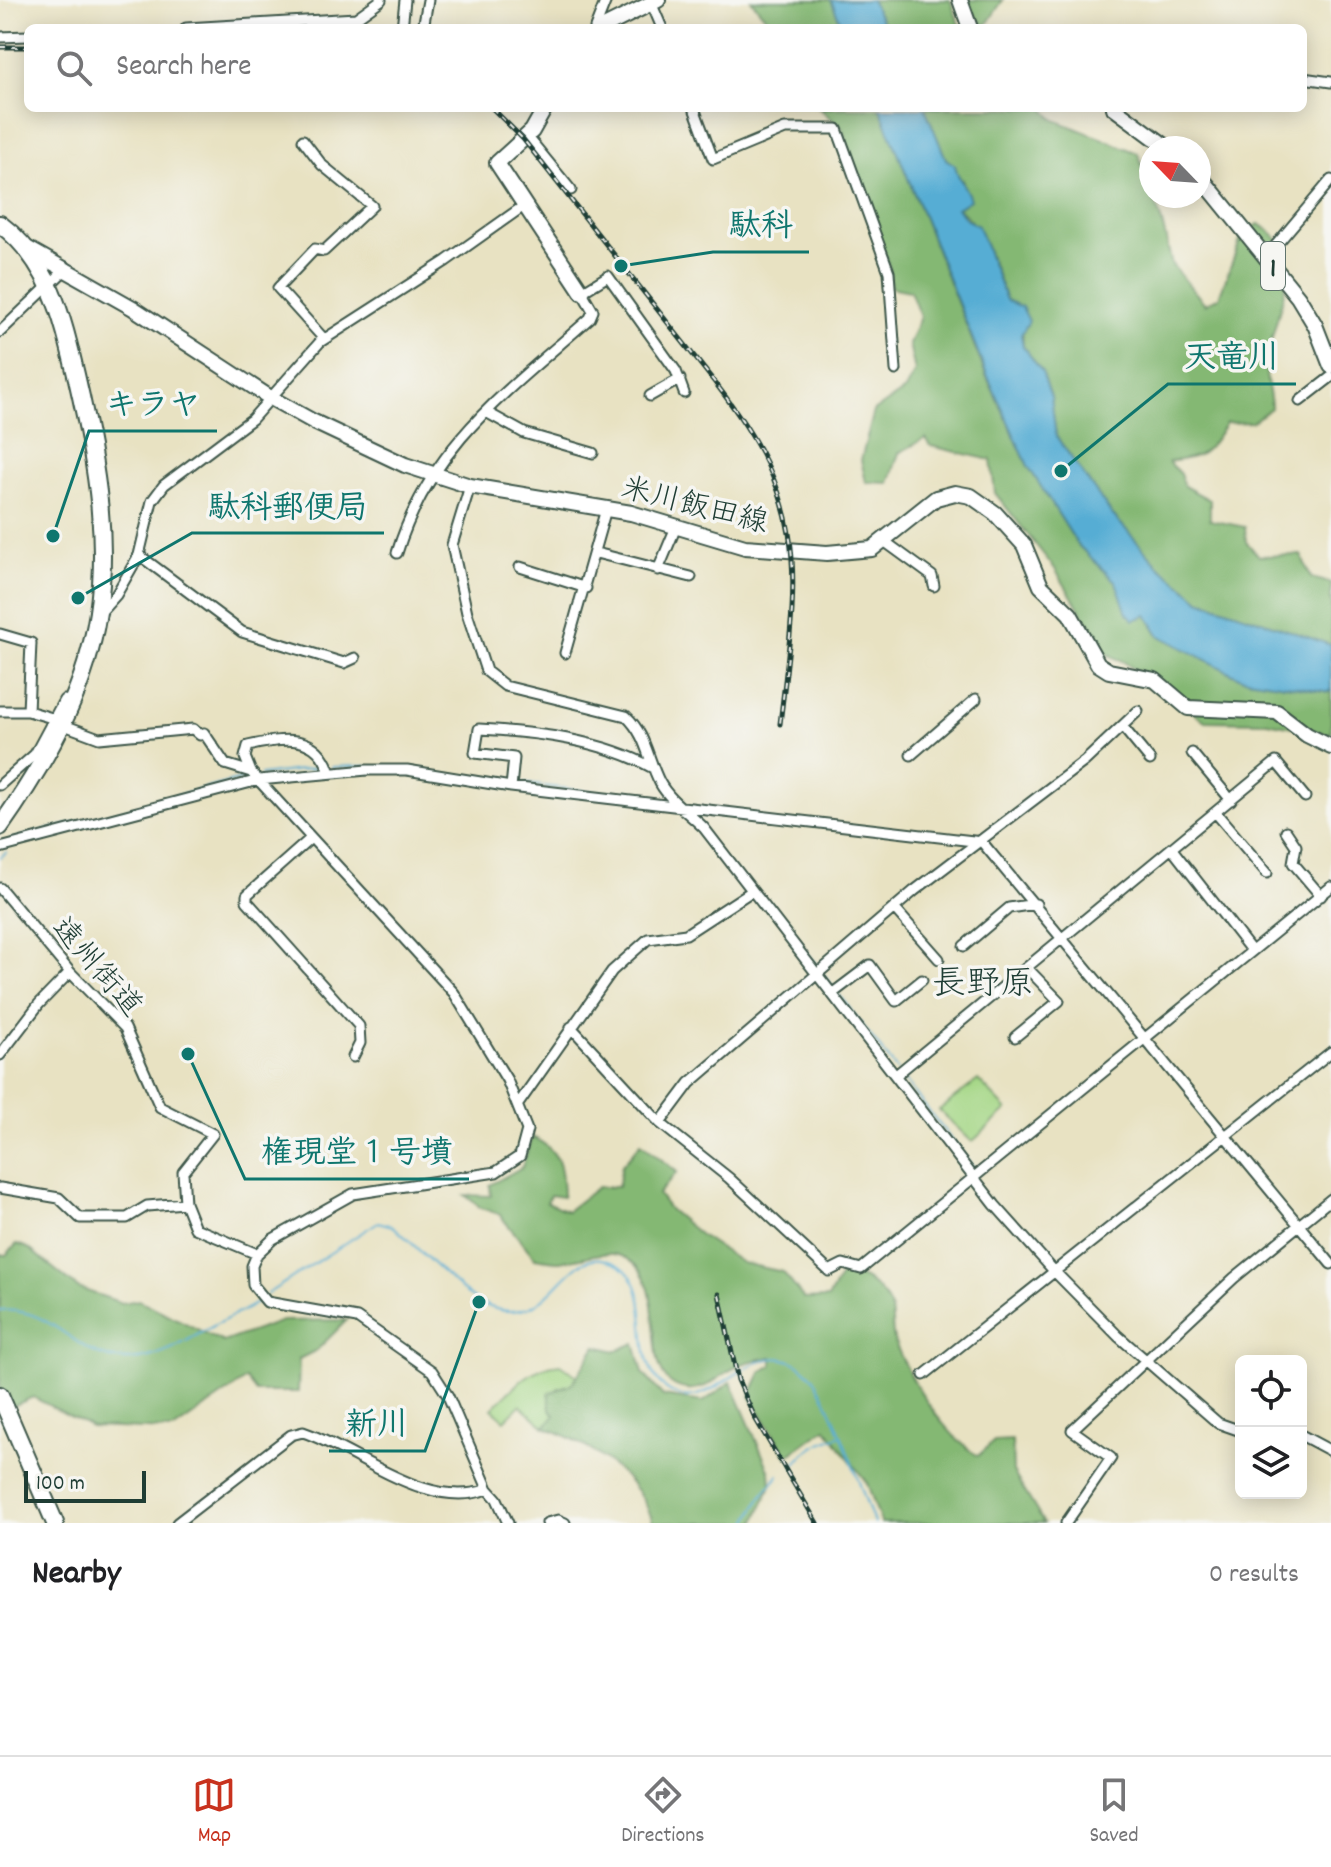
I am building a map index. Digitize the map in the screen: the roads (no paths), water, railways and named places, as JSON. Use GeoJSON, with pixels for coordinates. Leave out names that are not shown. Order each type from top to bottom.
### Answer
{"type":"FeatureCollection","features":[{"type":"Feature","properties":{"kind":"highway"},"geometry":{"type":"LineString","coordinates":[[0,827],[44,761],[85,671],[99,614],[103,539],[97,470],[64,322],[50,286],[25,247],[3,228]]}},
{"type":"Feature","properties":{"kind":"highway"},"geometry":{"type":"LineString","coordinates":[[0,1395],[55,1523]]}},
{"type":"Feature","properties":{"kind":"main road"},"geometry":{"type":"LineString","coordinates":[[960,0],[969,24]]}},
{"type":"Feature","properties":{"kind":"main road"},"geometry":{"type":"LineString","coordinates":[[610,24],[653,1]]}},
{"type":"Feature","properties":{"kind":"main road"},"geometry":{"type":"LineString","coordinates":[[542,112],[527,136],[497,163],[582,292]]}},
{"type":"Feature","properties":{"kind":"main road"},"geometry":{"type":"LineString","coordinates":[[1119,112],[1152,136]]}},
{"type":"Feature","properties":{"kind":"main road","name":"1"},"geometry":{"type":"LineString","coordinates":[[1211,190],[1298,297],[1315,325],[1331,366]]}},
{"type":"Feature","properties":{"kind":"main road","name":"米川飯田線"},"geometry":{"type":"LineString","coordinates":[[25,247],[67,268],[269,397],[376,453],[430,475],[470,486],[606,509],[745,547],[793,552],[857,552],[872,549],[946,493],[962,493],[981,501],[1024,545],[1041,586],[1070,614],[1098,664],[1109,671],[1155,680],[1188,708],[1277,712],[1307,735],[1331,747]]}},
{"type":"Feature","properties":{"kind":"street"},"geometry":{"type":"LineString","coordinates":[[254,24],[356,18],[381,0]]}},
{"type":"Feature","properties":{"kind":"street"},"geometry":{"type":"LineString","coordinates":[[402,24],[405,0]]}},
{"type":"Feature","properties":{"kind":"street"},"geometry":{"type":"LineString","coordinates":[[424,24],[428,0]]}},
{"type":"Feature","properties":{"kind":"street"},"geometry":{"type":"LineString","coordinates":[[597,24],[606,0]]}},
{"type":"Feature","properties":{"kind":"street"},"geometry":{"type":"LineString","coordinates":[[653,1],[661,24]]}},
{"type":"Feature","properties":{"kind":"street"},"geometry":{"type":"LineString","coordinates":[[0,37],[24,36]]}},
{"type":"Feature","properties":{"kind":"street"},"geometry":{"type":"LineString","coordinates":[[1307,79],[1331,82]]}},
{"type":"Feature","properties":{"kind":"street"},"geometry":{"type":"LineString","coordinates":[[695,112],[713,159],[785,129],[837,129],[889,272],[896,370]]}},
{"type":"Feature","properties":{"kind":"street"},"geometry":{"type":"LineString","coordinates":[[527,136],[571,190]]}},
{"type":"Feature","properties":{"kind":"street"},"geometry":{"type":"LineString","coordinates":[[303,140],[322,165],[372,206],[324,251],[315,249],[278,288],[324,339]]}},
{"type":"Feature","properties":{"kind":"street"},"geometry":{"type":"LineString","coordinates":[[1266,257],[1331,180]]}},
{"type":"Feature","properties":{"kind":"street"},"geometry":{"type":"LineString","coordinates":[[99,614],[116,595],[139,555],[157,493],[252,419],[310,350],[324,339],[446,261],[525,205]]}},
{"type":"Feature","properties":{"kind":"street"},"geometry":{"type":"LineString","coordinates":[[0,332],[67,268]]}},
{"type":"Feature","properties":{"kind":"street"},"geometry":{"type":"LineString","coordinates":[[397,553],[413,506],[447,451],[590,318],[593,311],[582,292],[608,276],[680,379],[684,393]]}},
{"type":"Feature","properties":{"kind":"street"},"geometry":{"type":"LineString","coordinates":[[1300,401],[1331,377]]}},
{"type":"Feature","properties":{"kind":"street"},"geometry":{"type":"LineString","coordinates":[[650,396],[680,379]]}},
{"type":"Feature","properties":{"kind":"street"},"geometry":{"type":"LineString","coordinates":[[486,412],[524,433],[593,453]]}},
{"type":"Feature","properties":{"kind":"street"},"geometry":{"type":"LineString","coordinates":[[470,486],[452,545],[467,613],[486,671],[505,686],[626,716],[641,730],[653,768],[670,798],[704,828],[995,1205],[1054,1271],[1145,1360],[1218,1423],[1235,1429]]}},
{"type":"Feature","properties":{"kind":"street"},"geometry":{"type":"LineString","coordinates":[[565,653],[596,553],[606,509]]}},
{"type":"Feature","properties":{"kind":"street"},"geometry":{"type":"LineString","coordinates":[[658,570],[676,527]]}},
{"type":"Feature","properties":{"kind":"street"},"geometry":{"type":"LineString","coordinates":[[884,541],[932,576],[934,586]]}},
{"type":"Feature","properties":{"kind":"street"},"geometry":{"type":"LineString","coordinates":[[596,553],[691,577]]}},
{"type":"Feature","properties":{"kind":"street"},"geometry":{"type":"LineString","coordinates":[[139,555],[242,632],[344,663],[355,658]]}},
{"type":"Feature","properties":{"kind":"street"},"geometry":{"type":"LineString","coordinates":[[520,567],[586,588]]}},
{"type":"Feature","properties":{"kind":"street"},"geometry":{"type":"LineString","coordinates":[[0,634],[31,643],[28,711]]}},
{"type":"Feature","properties":{"kind":"street"},"geometry":{"type":"LineString","coordinates":[[911,755],[976,699]]}},
{"type":"Feature","properties":{"kind":"street"},"geometry":{"type":"LineString","coordinates":[[0,711],[28,711],[99,738],[193,729],[200,735],[204,733],[225,764],[251,772]]}},
{"type":"Feature","properties":{"kind":"street"},"geometry":{"type":"LineString","coordinates":[[660,1123],[690,1083],[894,908],[1085,761],[1138,711]]}},
{"type":"Feature","properties":{"kind":"street"},"geometry":{"type":"LineString","coordinates":[[0,785],[35,754],[61,722]]}},
{"type":"Feature","properties":{"kind":"street"},"geometry":{"type":"LineString","coordinates":[[1122,726],[1150,760]]}},
{"type":"Feature","properties":{"kind":"street"},"geometry":{"type":"LineString","coordinates":[[511,787],[514,758],[475,753],[479,729],[595,744],[625,753],[653,768]]}},
{"type":"Feature","properties":{"kind":"street"},"geometry":{"type":"LineString","coordinates":[[330,773],[322,753],[310,743],[280,739],[248,746],[245,757],[251,772],[454,993],[519,1103],[526,1142],[511,1165],[478,1178],[340,1198],[273,1239],[257,1254],[252,1266],[253,1285],[267,1302],[357,1318],[432,1371],[448,1396],[488,1489],[507,1519],[497,1523]]}},
{"type":"Feature","properties":{"kind":"street"},"geometry":{"type":"LineString","coordinates":[[1192,753],[1231,800]]}},
{"type":"Feature","properties":{"kind":"street"},"geometry":{"type":"LineString","coordinates":[[896,1075],[1276,762],[1305,797]]}},
{"type":"Feature","properties":{"kind":"street"},"geometry":{"type":"LineString","coordinates":[[1,849],[259,780],[407,770],[511,787],[982,842],[1331,1264]]}},
{"type":"Feature","properties":{"kind":"street"},"geometry":{"type":"LineString","coordinates":[[1216,813],[1267,873]]}},
{"type":"Feature","properties":{"kind":"street"},"geometry":{"type":"LineString","coordinates":[[1286,831],[1296,846],[1293,863],[1321,896]]}},
{"type":"Feature","properties":{"kind":"street"},"geometry":{"type":"LineString","coordinates":[[311,838],[247,895],[247,901],[359,1026],[360,1043],[353,1057]]}},
{"type":"Feature","properties":{"kind":"street"},"geometry":{"type":"LineString","coordinates":[[1172,849],[1250,949]]}},
{"type":"Feature","properties":{"kind":"street"},"geometry":{"type":"LineString","coordinates":[[571,1027],[660,1123],[729,1178],[829,1271],[843,1264],[861,1269],[1250,949],[1331,887]]}},
{"type":"Feature","properties":{"kind":"street","name":"遠州街道"},"geometry":{"type":"LineString","coordinates":[[0,888],[70,972],[125,1028],[160,1107],[213,1134],[183,1172],[185,1203]]}},
{"type":"Feature","properties":{"kind":"street"},"geometry":{"type":"LineString","coordinates":[[519,1103],[602,982],[648,939],[686,934],[752,891]]}},
{"type":"Feature","properties":{"kind":"street"},"geometry":{"type":"LineString","coordinates":[[964,946],[1009,908],[1036,904]]}},
{"type":"Feature","properties":{"kind":"street"},"geometry":{"type":"LineString","coordinates":[[894,908],[939,959]]}},
{"type":"Feature","properties":{"kind":"street"},"geometry":{"type":"LineString","coordinates":[[833,993],[870,965],[896,1001],[922,980]]}},
{"type":"Feature","properties":{"kind":"street"},"geometry":{"type":"LineString","coordinates":[[1015,1037],[1059,1001],[1028,969]]}},
{"type":"Feature","properties":{"kind":"street"},"geometry":{"type":"LineString","coordinates":[[0,1055],[39,1004],[70,972]]}},
{"type":"Feature","properties":{"kind":"street"},"geometry":{"type":"LineString","coordinates":[[924,1375],[1331,1052]]}},
{"type":"Feature","properties":{"kind":"street"},"geometry":{"type":"LineString","coordinates":[[1322,1059],[1331,1070]]}},
{"type":"Feature","properties":{"kind":"street"},"geometry":{"type":"LineString","coordinates":[[0,1188],[59,1198],[80,1218],[127,1218],[147,1206],[185,1203],[195,1228],[257,1254]]}},
{"type":"Feature","properties":{"kind":"street"},"geometry":{"type":"LineString","coordinates":[[1066,1523],[1111,1458],[1072,1430],[1234,1278],[1331,1199]]}},
{"type":"Feature","properties":{"kind":"street"},"geometry":{"type":"LineString","coordinates":[[177,1523],[291,1435],[303,1432],[424,1488],[477,1493],[488,1489]]}},
{"type":"Feature","properties":{"kind":"street"},"geometry":{"type":"LineString","coordinates":[[1307,1438],[1331,1451]]}},
{"type":"Feature","properties":{"kind":"street"},"geometry":{"type":"LineString","coordinates":[[547,1523],[558,1520],[565,1523]]}},
{"type":"Feature","properties":{"kind":"water"},"geometry":{"type":"Polygon","coordinates":[[[831,0],[871,0],[883,24],[841,24],[831,0]]]}},
{"type":"Feature","properties":{"kind":"water"},"geometry":{"type":"Polygon","coordinates":[[[882,112],[927,112],[946,159],[955,165],[970,200],[957,208],[966,219],[978,226],[1006,300],[1022,307],[1029,321],[1021,335],[1023,346],[1042,372],[1051,397],[1056,436],[1111,513],[1160,567],[1200,600],[1331,645],[1331,692],[1241,678],[1160,636],[1147,615],[1134,620],[1127,613],[1116,582],[1078,545],[1028,466],[987,375],[882,112]]]}},
{"type":"Feature","properties":{"kind":"waterway"},"geometry":{"type":"LineString","coordinates":[[332,767],[366,766]]}},
{"type":"Feature","properties":{"kind":"waterway"},"geometry":{"type":"LineString","coordinates":[[261,775],[323,767]]}},
{"type":"Feature","properties":{"kind":"waterway"},"geometry":{"type":"LineString","coordinates":[[11,840],[249,777]]}},
{"type":"Feature","properties":{"kind":"waterway"},"geometry":{"type":"LineString","coordinates":[[484,778],[505,781]]}},
{"type":"Feature","properties":{"kind":"waterway"},"geometry":{"type":"LineString","coordinates":[[517,783],[661,800]]}},
{"type":"Feature","properties":{"kind":"waterway"},"geometry":{"type":"LineString","coordinates":[[1,857],[6,852]]}},
{"type":"Feature","properties":{"kind":"waterway"},"geometry":{"type":"LineString","coordinates":[[779,917],[817,966]]}},
{"type":"Feature","properties":{"kind":"waterway"},"geometry":{"type":"LineString","coordinates":[[824,975],[833,987]]}},
{"type":"Feature","properties":{"kind":"waterway"},"geometry":{"type":"LineString","coordinates":[[839,995],[897,1070]]}},
{"type":"Feature","properties":{"kind":"waterway"},"geometry":{"type":"LineString","coordinates":[[902,1077],[975,1170]]}},
{"type":"Feature","properties":{"kind":"waterway"},"geometry":{"type":"LineString","coordinates":[[267,1294],[378,1222],[393,1226],[470,1296],[503,1311],[523,1310],[539,1302],[577,1266],[590,1260],[606,1260],[624,1269],[634,1282],[640,1298],[646,1354],[652,1371],[662,1385],[680,1396],[697,1395],[769,1359],[789,1360],[809,1373],[826,1400],[874,1523]]}},
{"type":"Feature","properties":{"kind":"waterway"},"geometry":{"type":"LineString","coordinates":[[0,1311],[37,1317],[88,1349],[121,1360],[153,1356],[168,1350],[262,1299]]}},
{"type":"Feature","properties":{"kind":"waterway"},"geometry":{"type":"LineString","coordinates":[[792,1467],[813,1447],[839,1436]]}},
{"type":"Feature","properties":{"kind":"waterway"},"geometry":{"type":"LineString","coordinates":[[1320,1450],[1331,1457]]}},
{"type":"Feature","properties":{"kind":"waterway"},"geometry":{"type":"LineString","coordinates":[[748,1523],[760,1498],[779,1475]]}},
{"type":"Feature","properties":{"kind":"railway"},"geometry":{"type":"LineString","coordinates":[[0,47],[24,47]]}},
{"type":"Feature","properties":{"kind":"railway"},"geometry":{"type":"LineString","coordinates":[[496,112],[523,139],[716,384],[747,428],[769,469],[783,507],[791,545],[793,584],[780,724]]}},
{"type":"Feature","properties":{"kind":"railway"},"geometry":{"type":"LineString","coordinates":[[719,1294],[738,1380],[755,1418],[817,1523]]}},
{"type":"Feature","properties":{"kind":"place","name":"駄科"},"geometry":{"type":"Point","coordinates":[621,266]}},
{"type":"Feature","properties":{"kind":"place","name":"天竜川"},"geometry":{"type":"Point","coordinates":[1061,471]}},
{"type":"Feature","properties":{"kind":"place","name":"キラヤ"},"geometry":{"type":"Point","coordinates":[53,536]}},
{"type":"Feature","properties":{"kind":"place","name":"駄科郵便局"},"geometry":{"type":"Point","coordinates":[78,598]}},
{"type":"Feature","properties":{"kind":"place","name":"権現堂１号墳"},"geometry":{"type":"Point","coordinates":[188,1054]}},
{"type":"Feature","properties":{"kind":"place","name":"新川"},"geometry":{"type":"Point","coordinates":[479,1302]}},
{"type":"Feature","properties":{"kind":"district","name":"長野原"},"geometry":{"type":"Point","coordinates":[983,981]}}]}
